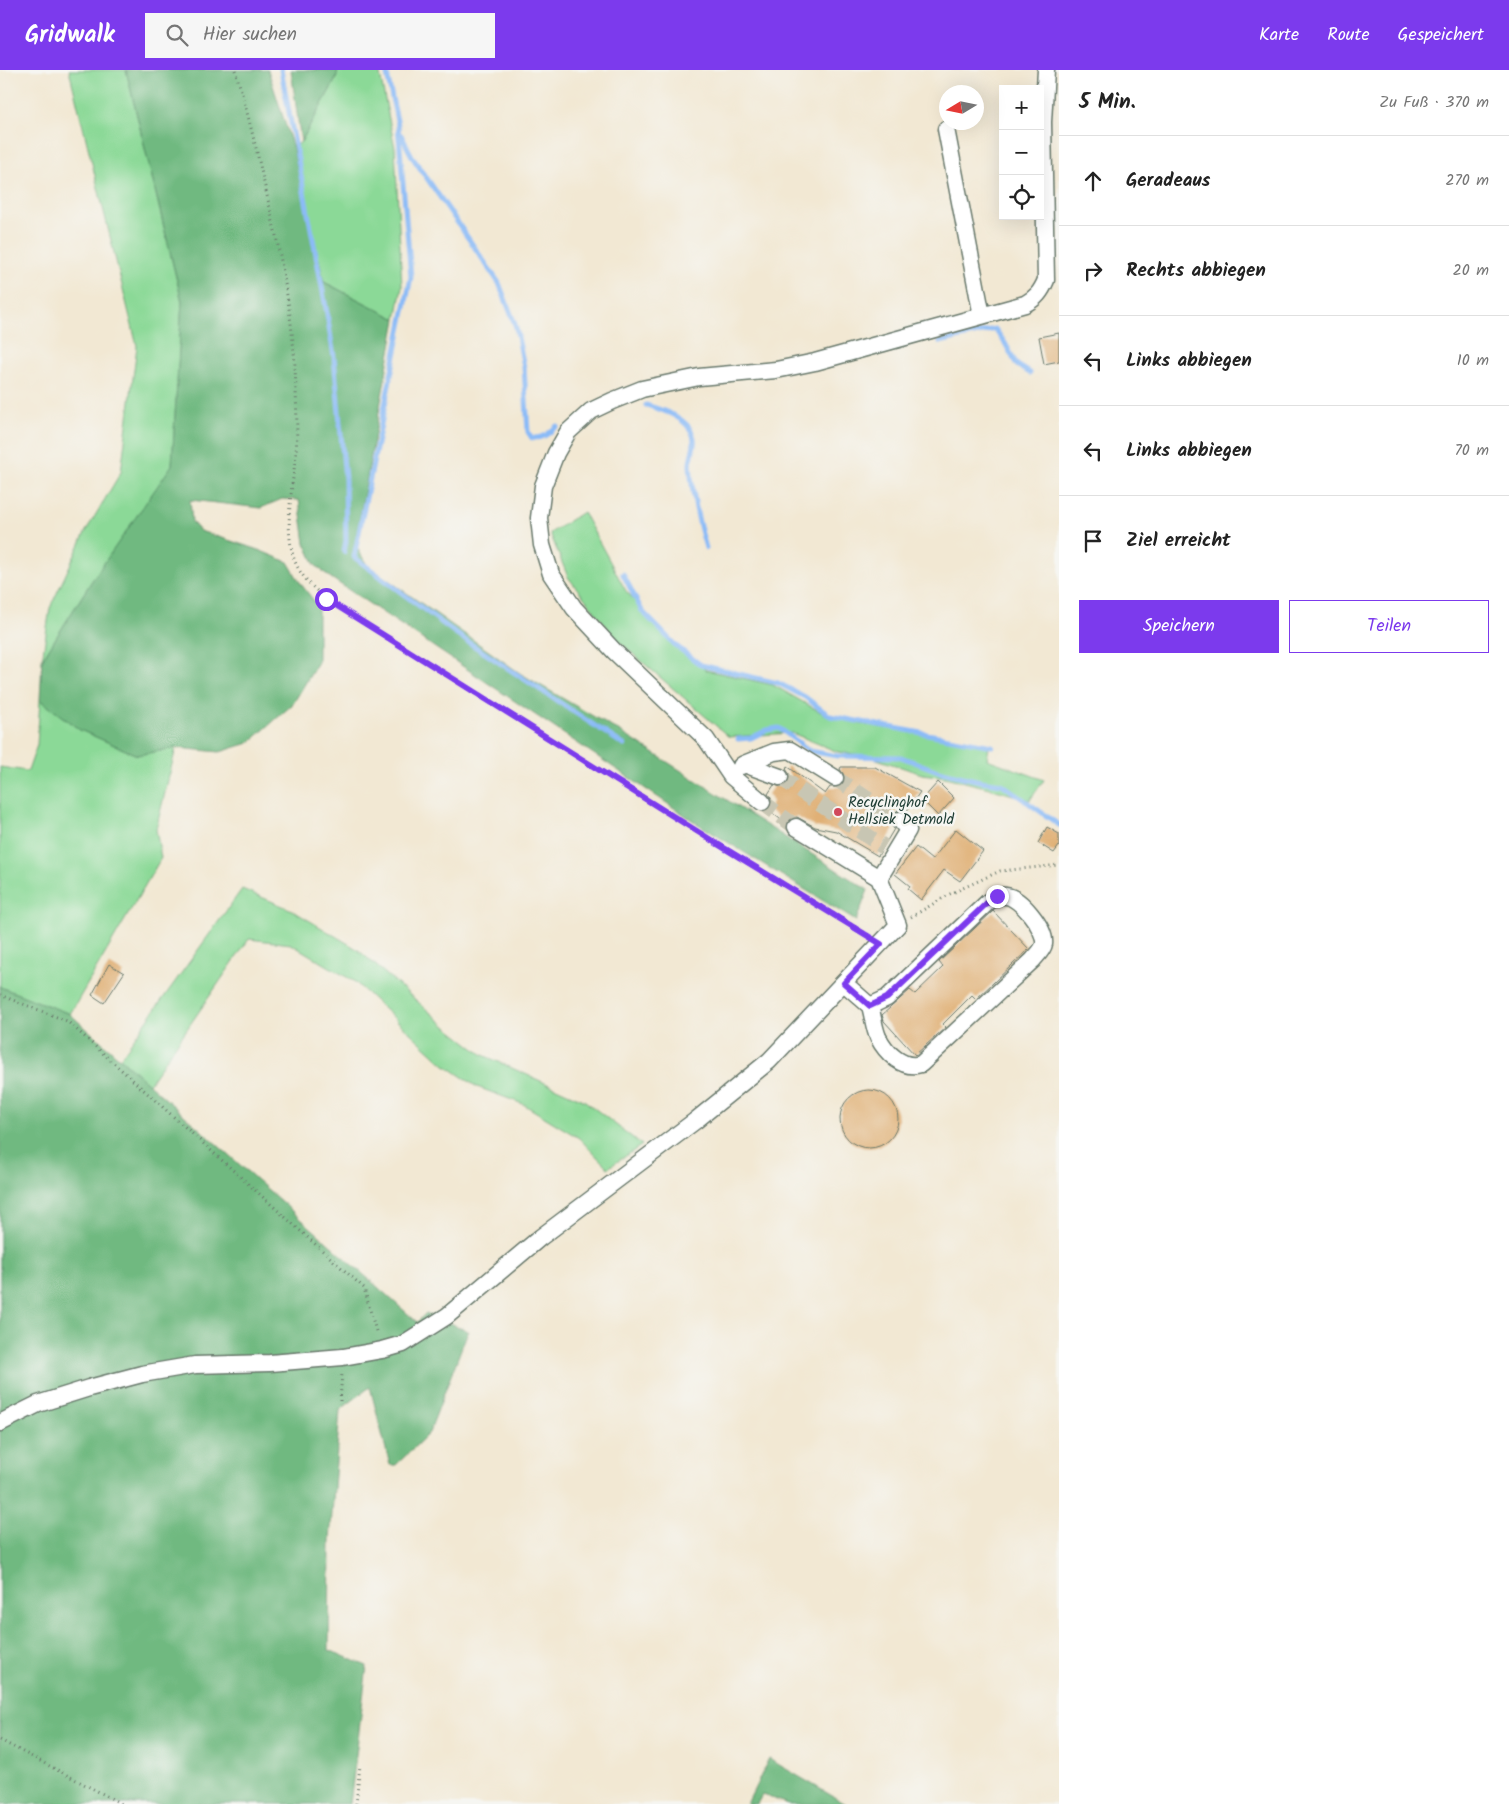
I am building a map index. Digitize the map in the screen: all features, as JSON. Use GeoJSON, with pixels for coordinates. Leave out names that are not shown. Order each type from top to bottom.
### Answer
{"type":"FeatureCollection","features":[{"type":"Feature","properties":{"kind":"lane"},"geometry":{"type":"LineString","coordinates":[[762,802],[731,776],[706,739],[614,652],[574,608],[551,574],[542,545],[539,518],[543,486],[556,454],[568,432],[591,411],[642,389],[700,377],[776,370],[815,362],[1025,304],[1035,299],[1046,280],[1042,122],[1046,70]]}},
{"type":"Feature","properties":{"kind":"lane"},"geometry":{"type":"LineString","coordinates":[[946,130],[982,316]]}},
{"type":"Feature","properties":{"kind":"lane"},"geometry":{"type":"LineString","coordinates":[[731,776],[744,764],[774,752],[790,750],[835,778]]}},
{"type":"Feature","properties":{"kind":"lane"},"geometry":{"type":"LineString","coordinates":[[744,764],[780,776]]}},
{"type":"Feature","properties":{"kind":"lane"},"geometry":{"type":"LineString","coordinates":[[879,878],[889,851],[908,830],[900,820]]}},
{"type":"Feature","properties":{"kind":"lane"},"geometry":{"type":"LineString","coordinates":[[0,1423],[38,1404],[142,1374],[196,1365],[343,1357],[382,1350],[403,1344],[447,1316],[541,1237],[695,1121],[769,1061],[898,925],[879,878],[796,827]]}},
{"type":"Feature","properties":{"kind":"lane"},"geometry":{"type":"LineString","coordinates":[[844,983],[870,1006],[878,1036],[887,1050],[905,1065],[915,1066],[921,1064],[1033,960],[1044,944],[1043,934],[1039,925],[1017,900],[1008,896],[997,896],[988,902],[887,998],[870,1006]]}},
{"type":"Feature","properties":{"kind":"path"},"geometry":{"type":"LineString","coordinates":[[235,70],[256,150],[287,286],[295,365],[296,409],[296,450],[290,513],[290,536],[297,567],[303,577],[334,604],[881,944]]}},
{"type":"Feature","properties":{"kind":"path"},"geometry":{"type":"LineString","coordinates":[[898,925],[950,894],[1000,871],[1059,865]]}},
{"type":"Feature","properties":{"kind":"path"},"geometry":{"type":"LineString","coordinates":[[0,995],[67,1021],[364,1288],[382,1350]]}},
{"type":"Feature","properties":{"kind":"path"},"geometry":{"type":"LineString","coordinates":[[340,1401],[343,1357]]}},
{"type":"Feature","properties":{"kind":"path"},"geometry":{"type":"LineString","coordinates":[[0,1740],[122,1804]]}},
{"type":"Feature","properties":{"kind":"path"},"geometry":{"type":"LineString","coordinates":[[356,1804],[360,1765]]}},
{"type":"Feature","properties":{"kind":"green space"},"geometry":{"type":"Polygon","coordinates":[[[69,70],[126,70],[182,302],[172,466],[93,579],[42,660],[50,608],[86,531],[121,472],[137,346],[69,70]]]}},
{"type":"Feature","properties":{"kind":"green space"},"geometry":{"type":"Polygon","coordinates":[[[126,70],[268,70],[293,148],[324,282],[396,319],[355,544],[367,565],[521,674],[622,733],[868,890],[856,921],[698,824],[331,578],[315,565],[305,543],[299,500],[282,499],[261,508],[190,500],[192,522],[200,531],[256,549],[288,562],[301,584],[318,606],[318,662],[293,704],[249,743],[220,752],[176,748],[137,755],[80,730],[40,700],[42,660],[93,579],[172,465],[182,301],[126,70]]]}},
{"type":"Feature","properties":{"kind":"green space"},"geometry":{"type":"Polygon","coordinates":[[[291,70],[338,70],[336,79],[301,142],[291,70]]]}},
{"type":"Feature","properties":{"kind":"green space"},"geometry":{"type":"Polygon","coordinates":[[[338,70],[379,70],[395,148],[402,287],[396,319],[324,282],[293,148],[301,142],[336,79],[338,70]]]}},
{"type":"Feature","properties":{"kind":"green space"},"geometry":{"type":"Polygon","coordinates":[[[583,512],[626,591],[684,654],[706,670],[773,685],[824,714],[861,724],[989,747],[987,759],[1044,780],[1030,800],[945,777],[922,774],[868,756],[838,752],[792,733],[729,737],[617,640],[568,577],[550,533],[583,512]]]}},
{"type":"Feature","properties":{"kind":"green space"},"geometry":{"type":"Polygon","coordinates":[[[40,700],[80,730],[137,755],[176,748],[156,829],[161,858],[70,1014],[0,987],[0,767],[28,771],[37,745],[40,700]]]}},
{"type":"Feature","properties":{"kind":"green space"},"geometry":{"type":"Polygon","coordinates":[[[242,889],[290,909],[357,949],[448,1028],[483,1055],[585,1101],[642,1145],[608,1168],[579,1138],[523,1104],[477,1087],[445,1065],[355,982],[291,944],[249,939],[149,1084],[120,1058],[242,889]]]}},
{"type":"Feature","properties":{"kind":"green space"},"geometry":{"type":"Polygon","coordinates":[[[0,987],[70,1014],[417,1322],[426,1313],[468,1331],[429,1433],[396,1465],[390,1465],[370,1387],[340,1410],[330,1540],[329,1650],[367,1666],[350,1804],[0,1804],[0,987]]]}},
{"type":"Feature","properties":{"kind":"green space"},"geometry":{"type":"Polygon","coordinates":[[[769,1759],[846,1804],[789,1804],[762,1795],[757,1804],[747,1804],[769,1759]]]}},
{"type":"Feature","properties":{"kind":"building"},"geometry":{"type":"Polygon","coordinates":[[[1059,333],[1059,361],[1044,364],[1039,337],[1059,333]]]}},
{"type":"Feature","properties":{"kind":"building","name":"Recyclinghof Hellsiek Detmold"},"geometry":{"type":"Polygon","coordinates":[[[787,766],[825,794],[830,787],[839,787],[844,783],[845,778],[840,769],[841,767],[875,767],[920,792],[906,812],[898,810],[891,816],[890,822],[894,829],[878,856],[836,831],[815,827],[797,817],[791,818],[787,824],[768,810],[772,803],[768,794],[774,785],[782,787],[789,781],[790,775],[786,769],[787,766]]]}},
{"type":"Feature","properties":{"kind":"building"},"geometry":{"type":"Polygon","coordinates":[[[938,782],[954,798],[938,816],[922,800],[938,782]]]}},
{"type":"Feature","properties":{"kind":"building"},"geometry":{"type":"Polygon","coordinates":[[[1047,827],[1059,834],[1059,846],[1054,853],[1038,843],[1047,827]]]}},
{"type":"Feature","properties":{"kind":"building"},"geometry":{"type":"Polygon","coordinates":[[[956,829],[983,851],[960,881],[944,870],[921,900],[908,889],[910,886],[895,874],[916,847],[932,860],[956,829]]]}},
{"type":"Feature","properties":{"kind":"building"},"geometry":{"type":"Polygon","coordinates":[[[993,911],[1029,949],[976,999],[972,995],[943,1024],[946,1027],[915,1055],[884,1021],[882,1015],[910,990],[915,994],[943,967],[939,962],[993,911]]]}},
{"type":"Feature","properties":{"kind":"building"},"geometry":{"type":"Polygon","coordinates":[[[109,964],[124,973],[104,1003],[92,995],[109,964]]]}},
{"type":"Feature","properties":{"kind":"building"},"geometry":{"type":"Polygon","coordinates":[[[863,1090],[875,1090],[890,1098],[898,1113],[898,1125],[890,1140],[875,1148],[863,1148],[848,1140],[840,1125],[840,1113],[848,1098],[863,1090]]]}},
{"type":"Feature","properties":{"kind":"waterway"},"geometry":{"type":"LineString","coordinates":[[281,70],[334,357],[345,479],[346,541],[344,552]]}},
{"type":"Feature","properties":{"kind":"waterway"},"geometry":{"type":"LineString","coordinates":[[386,70],[398,125],[411,277],[354,557],[462,638],[624,745]]}},
{"type":"Feature","properties":{"kind":"waterway"},"geometry":{"type":"LineString","coordinates":[[401,135],[413,158],[499,283],[516,327],[524,367],[528,432],[532,438],[540,438],[557,426]]}},
{"type":"Feature","properties":{"kind":"waterway"},"geometry":{"type":"LineString","coordinates":[[940,342],[995,329],[1017,365],[1030,373]]}},
{"type":"Feature","properties":{"kind":"waterway"},"geometry":{"type":"LineString","coordinates":[[646,405],[680,419],[693,435],[694,442],[690,461],[691,475],[700,528],[706,548]]}},
{"type":"Feature","properties":{"kind":"waterway"},"geometry":{"type":"LineString","coordinates":[[623,574],[642,611],[676,646],[701,665],[778,683],[805,697],[830,716],[992,746]]}},
{"type":"Feature","properties":{"kind":"waterway"},"geometry":{"type":"LineString","coordinates":[[738,739],[751,738],[767,730],[779,728],[810,751],[837,756],[901,757],[938,771],[1002,784],[1059,825]]}},
{"type":"Feature","properties":{"kind":"tunnel"},"geometry":{"type":"LineString","coordinates":[[780,777],[884,847]]}},
{"type":"Feature","properties":{"kind":"tunnel"},"geometry":{"type":"LineString","coordinates":[[835,778],[900,820]]}},
{"type":"Feature","properties":{"kind":"tunnel"},"geometry":{"type":"LineString","coordinates":[[762,802],[796,827]]}},
{"type":"Feature","properties":{"kind":"place","name":"Recyclinghof Hellsiek Detmold"},"geometry":{"type":"Point","coordinates":[838,812]}},
{"type":"Feature","properties":{"kind":"route"},"geometry":{"type":"LineString","coordinates":[[326,599],[881,944],[844,983],[870,1006],[887,998],[988,902],[997,896]]}}]}
